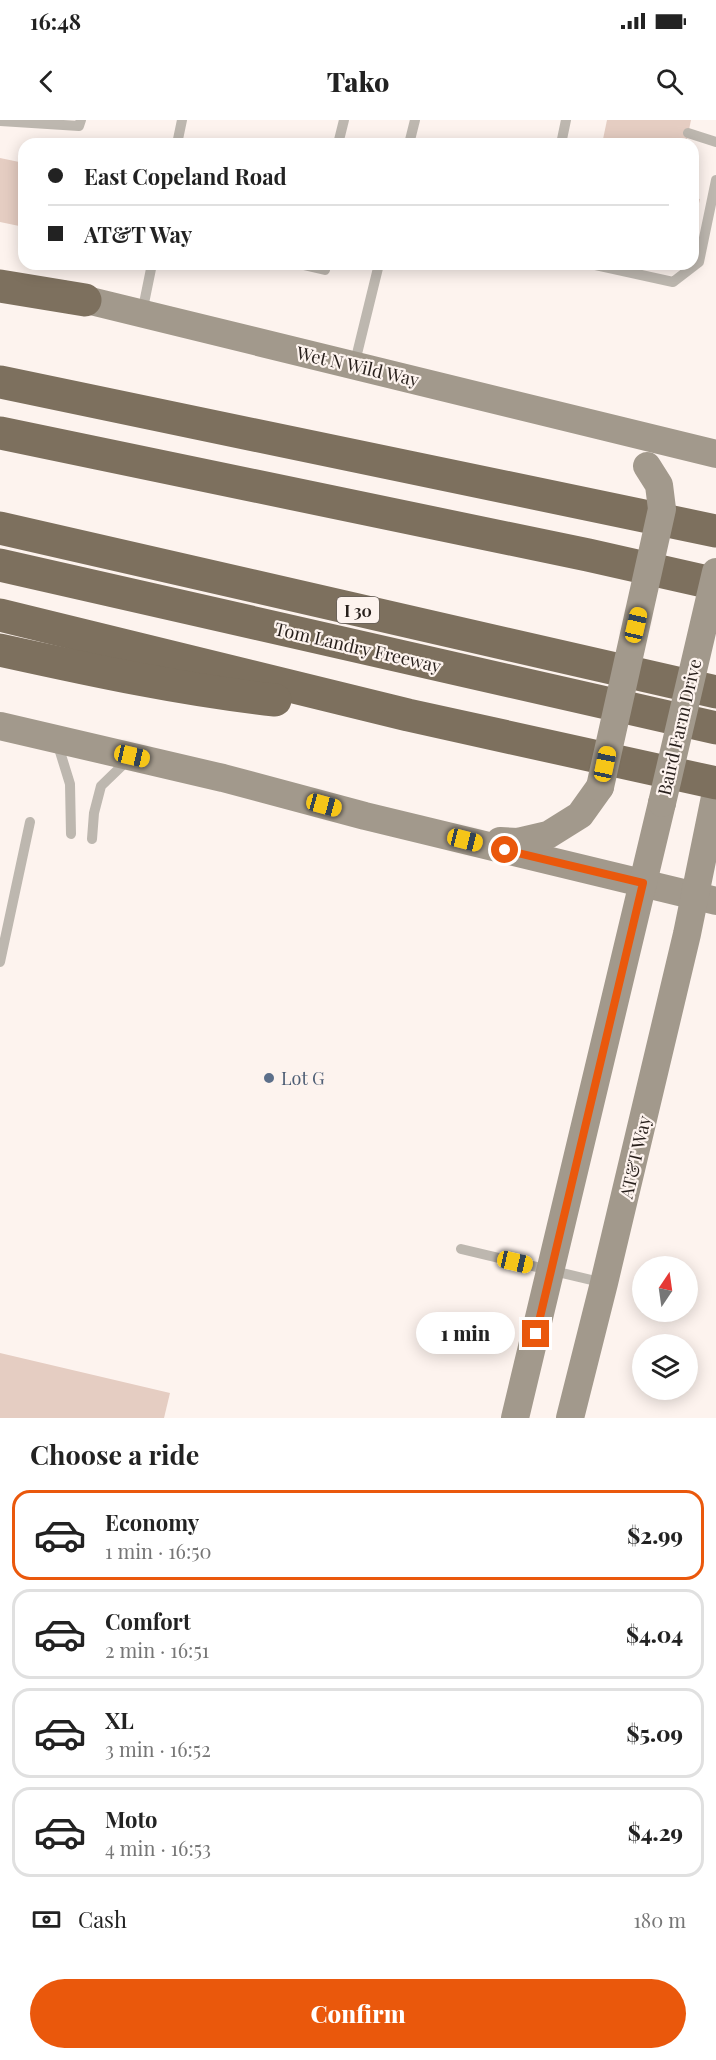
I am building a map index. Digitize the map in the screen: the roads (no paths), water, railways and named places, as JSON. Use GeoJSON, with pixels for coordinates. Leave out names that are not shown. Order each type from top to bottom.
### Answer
{"type":"FeatureCollection","features":[{"type":"Feature","properties":{"kind":"highway"},"geometry":{"type":"LineString","coordinates":[[0,286],[85,300]]}},
{"type":"Feature","properties":{"kind":"highway"},"geometry":{"type":"LineString","coordinates":[[0,382],[716,531]]}},
{"type":"Feature","properties":{"kind":"highway"},"geometry":{"type":"LineString","coordinates":[[0,433],[588,555],[716,584]]}},
{"type":"Feature","properties":{"kind":"highway","name":"I 30"},"geometry":{"type":"LineString","coordinates":[[0,528],[708,684]]}},
{"type":"Feature","properties":{"kind":"highway","name":"Tom Landry Freeway"},"geometry":{"type":"LineString","coordinates":[[0,565],[716,728]]}},
{"type":"Feature","properties":{"kind":"highway"},"geometry":{"type":"LineString","coordinates":[[0,615],[408,715],[715,806]]}},
{"type":"Feature","properties":{"kind":"highway"},"geometry":{"type":"LineString","coordinates":[[0,650],[96,671],[235,696],[408,715]]}},
{"type":"Feature","properties":{"kind":"main road","name":"Wet N Wild Way"},"geometry":{"type":"LineString","coordinates":[[0,279],[716,454]]}},
{"type":"Feature","properties":{"kind":"main road"},"geometry":{"type":"LineString","coordinates":[[465,840],[518,842],[548,835],[580,816],[600,787],[662,509],[659,485],[647,466],[617,443],[555,414]]}},
{"type":"Feature","properties":{"kind":"main road","name":"Baird Farm Drive"},"geometry":{"type":"LineString","coordinates":[[643,883],[662,803],[708,684],[707,643],[716,572]]}},
{"type":"Feature","properties":{"kind":"main road"},"geometry":{"type":"LineString","coordinates":[[0,726],[223,778],[365,816],[706,898],[715,806]]}},
{"type":"Feature","properties":{"kind":"main road"},"geometry":{"type":"LineString","coordinates":[[515,1418],[643,883]]}},
{"type":"Feature","properties":{"kind":"main road","name":"AT&T Way"},"geometry":{"type":"LineString","coordinates":[[570,1418],[706,898]]}},
{"type":"Feature","properties":{"kind":"lane"},"geometry":{"type":"LineString","coordinates":[[0,121],[79,126],[81,120]]}},
{"type":"Feature","properties":{"kind":"lane"},"geometry":{"type":"LineString","coordinates":[[178,138],[182,120]]}},
{"type":"Feature","properties":{"kind":"lane"},"geometry":{"type":"LineString","coordinates":[[340,138],[344,120]]}},
{"type":"Feature","properties":{"kind":"lane"},"geometry":{"type":"LineString","coordinates":[[410,138],[415,120]]}},
{"type":"Feature","properties":{"kind":"lane"},"geometry":{"type":"LineString","coordinates":[[562,138],[566,120]]}},
{"type":"Feature","properties":{"kind":"lane"},"geometry":{"type":"LineString","coordinates":[[688,134],[716,142]]}},
{"type":"Feature","properties":{"kind":"lane"},"geometry":{"type":"LineString","coordinates":[[699,262],[716,180]]}},
{"type":"Feature","properties":{"kind":"lane"},"geometry":{"type":"LineString","coordinates":[[142,314],[151,270]]}},
{"type":"Feature","properties":{"kind":"lane"},"geometry":{"type":"LineString","coordinates":[[354,366],[378,270]]}},
{"type":"Feature","properties":{"kind":"lane"},"geometry":{"type":"LineString","coordinates":[[618,270],[673,282],[689,270]]}},
{"type":"Feature","properties":{"kind":"lane"},"geometry":{"type":"LineString","coordinates":[[56,739],[70,784],[71,834]]}},
{"type":"Feature","properties":{"kind":"lane"},"geometry":{"type":"LineString","coordinates":[[92,839],[94,813],[101,786],[132,756]]}},
{"type":"Feature","properties":{"kind":"lane"},"geometry":{"type":"LineString","coordinates":[[0,962],[30,822]]}},
{"type":"Feature","properties":{"kind":"lane"},"geometry":{"type":"LineString","coordinates":[[461,1249],[604,1283]]}},
{"type":"Feature","properties":{"kind":"place","name":"Lot G"},"geometry":{"type":"Point","coordinates":[269,1078]}}]}
